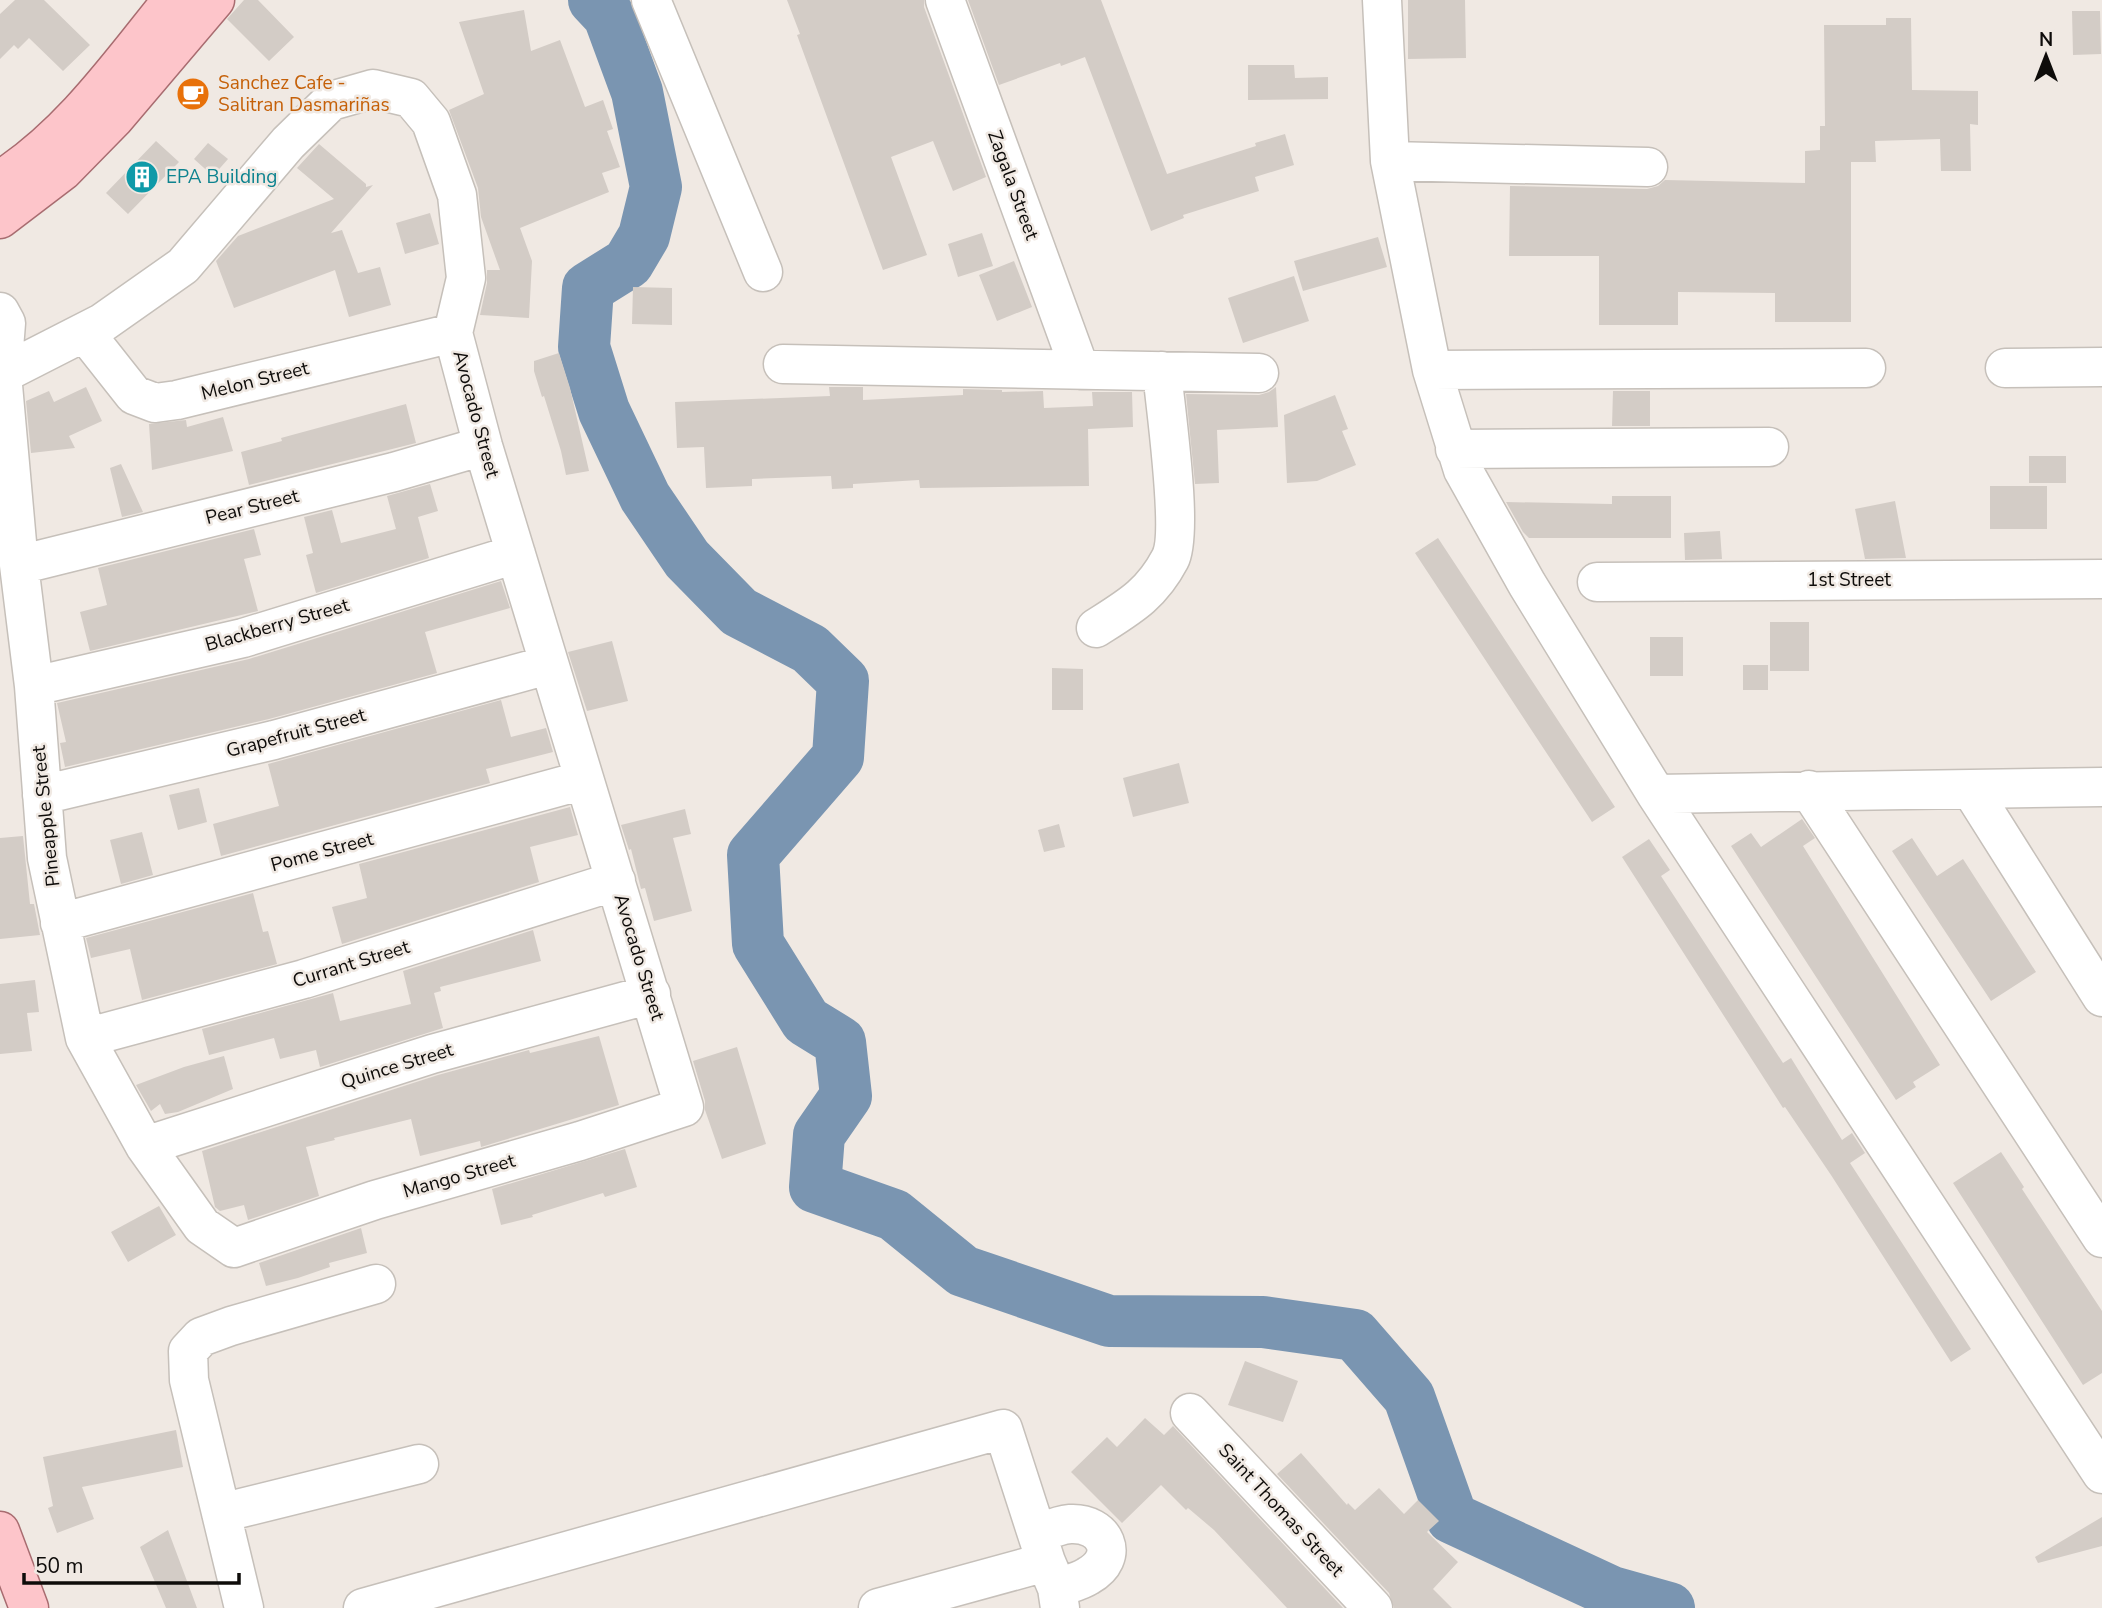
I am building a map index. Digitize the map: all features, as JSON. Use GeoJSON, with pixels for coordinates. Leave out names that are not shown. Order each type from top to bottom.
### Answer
{"type":"FeatureCollection","features":[{"type":"Feature","properties":{"kind":"main road"},"geometry":{"type":"LineString","coordinates":[[0,180],[46,144],[96,93],[173,0]]}},
{"type":"Feature","properties":{"kind":"main road"},"geometry":{"type":"LineString","coordinates":[[0,219],[64,171],[114,119],[215,0]]}},
{"type":"Feature","properties":{"kind":"main road"},"geometry":{"type":"LineString","coordinates":[[0,1531],[29,1608]]}},
{"type":"Feature","properties":{"kind":"street"},"geometry":{"type":"LineString","coordinates":[[651,0],[763,272]]}},
{"type":"Feature","properties":{"kind":"street","name":"Zagala Street"},"geometry":{"type":"LineString","coordinates":[[945,0],[1080,370]]}},
{"type":"Feature","properties":{"kind":"street"},"geometry":{"type":"LineString","coordinates":[[1382,0],[1390,161],[1432,370],[1463,470],[1527,583],[1656,794],[2102,1474]]}},
{"type":"Feature","properties":{"kind":"street","name":"Avocado Street"},"geometry":{"type":"LineString","coordinates":[[1,373],[85,333],[183,266],[288,143],[331,101],[373,89],[411,98],[431,122],[457,195],[466,278],[453,332],[483,446],[684,1107]]}},
{"type":"Feature","properties":{"kind":"street"},"geometry":{"type":"LineString","coordinates":[[1390,161],[1648,167]]}},
{"type":"Feature","properties":{"kind":"street","name":"Pineapple Street"},"geometry":{"type":"LineString","coordinates":[[0,312],[6,323],[1,373],[19,565],[34,686],[47,858],[85,1038],[145,1146],[202,1226],[234,1248]]}},
{"type":"Feature","properties":{"kind":"street","name":"Melon Street"},"geometry":{"type":"LineString","coordinates":[[85,333],[134,395],[155,403],[177,400],[453,332]]}},
{"type":"Feature","properties":{"kind":"street"},"geometry":{"type":"LineString","coordinates":[[783,364],[1259,373]]}},
{"type":"Feature","properties":{"kind":"street"},"geometry":{"type":"LineString","coordinates":[[2005,368],[2102,367]]}},
{"type":"Feature","properties":{"kind":"street"},"geometry":{"type":"LineString","coordinates":[[1432,370],[1866,368]]}},
{"type":"Feature","properties":{"kind":"street"},"geometry":{"type":"LineString","coordinates":[[1096,628],[1143,597],[1171,557],[1176,528],[1162,371]]}},
{"type":"Feature","properties":{"kind":"street","name":"Pear Street"},"geometry":{"type":"LineString","coordinates":[[19,565],[394,472],[483,446]]}},
{"type":"Feature","properties":{"kind":"street"},"geometry":{"type":"LineString","coordinates":[[1455,449],[1769,447]]}},
{"type":"Feature","properties":{"kind":"street","name":"Blackberry Street"},"geometry":{"type":"LineString","coordinates":[[34,686],[243,638],[516,554]]}},
{"type":"Feature","properties":{"kind":"street","name":"1st Street"},"geometry":{"type":"LineString","coordinates":[[1597,582],[2102,579]]}},
{"type":"Feature","properties":{"kind":"street","name":"Grapefruit Street"},"geometry":{"type":"LineString","coordinates":[[42,795],[274,740],[548,665]]}},
{"type":"Feature","properties":{"kind":"street","name":"Pome Street"},"geometry":{"type":"LineString","coordinates":[[60,923],[584,780]]}},
{"type":"Feature","properties":{"kind":"street"},"geometry":{"type":"LineString","coordinates":[[1656,794],[2102,787]]}},
{"type":"Feature","properties":{"kind":"street"},"geometry":{"type":"LineString","coordinates":[[1808,790],[2102,1238]]}},
{"type":"Feature","properties":{"kind":"street"},"geometry":{"type":"LineString","coordinates":[[1972,790],[2102,996]]}},
{"type":"Feature","properties":{"kind":"street","name":"Currant Street"},"geometry":{"type":"LineString","coordinates":[[85,1038],[304,979],[616,881]]}},
{"type":"Feature","properties":{"kind":"street","name":"Quince Street"},"geometry":{"type":"LineString","coordinates":[[145,1146],[432,1054],[651,994]]}},
{"type":"Feature","properties":{"kind":"street","name":"Mango Street"},"geometry":{"type":"LineString","coordinates":[[234,1248],[375,1200],[580,1142],[684,1107]]}},
{"type":"Feature","properties":{"kind":"street"},"geometry":{"type":"LineString","coordinates":[[244,1608],[189,1381],[188,1351],[201,1338],[231,1326],[376,1284]]}},
{"type":"Feature","properties":{"kind":"street","name":"Saint Thomas Street"},"geometry":{"type":"LineString","coordinates":[[1189,1413],[1373,1608]]}},
{"type":"Feature","properties":{"kind":"street"},"geometry":{"type":"LineString","coordinates":[[363,1608],[1003,1429],[1050,1573],[878,1608]]}},
{"type":"Feature","properties":{"kind":"street"},"geometry":{"type":"LineString","coordinates":[[221,1513],[419,1464]]}},
{"type":"Feature","properties":{"kind":"building"},"geometry":{"type":"Polygon","coordinates":[[[15,0],[44,0],[90,45],[63,71],[29,38],[18,49],[14,45],[0,59],[0,14],[15,0]]]}},
{"type":"Feature","properties":{"kind":"building"},"geometry":{"type":"Polygon","coordinates":[[[244,0],[258,0],[294,37],[269,61],[227,19],[244,0]]]}},
{"type":"Feature","properties":{"kind":"building"},"geometry":{"type":"Polygon","coordinates":[[[787,0],[924,0],[924,7],[986,177],[953,191],[933,141],[891,157],[927,255],[883,270],[797,35],[800,34],[787,0]]]}},
{"type":"Feature","properties":{"kind":"building"},"geometry":{"type":"Polygon","coordinates":[[[968,0],[1101,0],[1167,174],[1285,134],[1294,165],[1255,177],[1259,191],[1183,215],[1184,218],[1151,231],[1085,57],[999,85],[968,0]]]}},
{"type":"Feature","properties":{"kind":"building"},"geometry":{"type":"Polygon","coordinates":[[[1408,0],[1465,0],[1466,58],[1408,59],[1408,0]]]}},
{"type":"Feature","properties":{"kind":"building"},"geometry":{"type":"Polygon","coordinates":[[[524,10],[531,51],[560,40],[585,107],[603,100],[613,129],[607,131],[620,167],[602,173],[609,192],[520,228],[532,261],[529,318],[480,315],[487,270],[500,270],[481,217],[478,188],[449,110],[484,94],[459,22],[524,10]]]}},
{"type":"Feature","properties":{"kind":"building"},"geometry":{"type":"Polygon","coordinates":[[[2072,11],[2100,11],[2101,54],[2073,55],[2072,11]]]}},
{"type":"Feature","properties":{"kind":"building"},"geometry":{"type":"Polygon","coordinates":[[[1886,18],[1911,18],[1912,90],[1978,91],[1978,125],[1970,124],[1971,171],[1941,171],[1940,139],[1875,141],[1876,162],[1851,162],[1851,322],[1775,322],[1775,293],[1678,292],[1678,325],[1599,325],[1599,256],[1509,256],[1510,186],[1647,189],[1658,186],[1665,180],[1805,183],[1805,151],[1820,150],[1820,126],[1825,126],[1824,25],[1886,25],[1886,18]]]}},
{"type":"Feature","properties":{"kind":"building"},"geometry":{"type":"Polygon","coordinates":[[[1248,65],[1294,65],[1295,78],[1328,77],[1328,99],[1248,100],[1248,65]]]}},
{"type":"Feature","properties":{"kind":"building","name":"EPA Building"},"geometry":{"type":"Polygon","coordinates":[[[156,141],[179,162],[128,214],[106,193],[156,141]]]}},
{"type":"Feature","properties":{"kind":"building"},"geometry":{"type":"Polygon","coordinates":[[[208,143],[228,159],[213,176],[194,159],[208,143]]]}},
{"type":"Feature","properties":{"kind":"building"},"geometry":{"type":"Polygon","coordinates":[[[319,144],[366,184],[366,187],[373,185],[331,233],[342,230],[358,273],[380,267],[391,305],[349,317],[335,270],[234,308],[216,261],[238,236],[334,199],[297,168],[319,144]]]}},
{"type":"Feature","properties":{"kind":"building"},"geometry":{"type":"Polygon","coordinates":[[[430,213],[439,244],[405,254],[396,223],[430,213]]]}},
{"type":"Feature","properties":{"kind":"building"},"geometry":{"type":"Polygon","coordinates":[[[982,233],[993,266],[958,277],[948,244],[982,233]]]}},
{"type":"Feature","properties":{"kind":"building"},"geometry":{"type":"Polygon","coordinates":[[[1378,237],[1387,267],[1303,291],[1294,261],[1378,237]]]}},
{"type":"Feature","properties":{"kind":"building"},"geometry":{"type":"Polygon","coordinates":[[[1014,261],[1032,307],[997,321],[979,275],[1014,261]]]}},
{"type":"Feature","properties":{"kind":"building"},"geometry":{"type":"Polygon","coordinates":[[[1294,276],[1309,321],[1243,343],[1228,298],[1294,276]]]}},
{"type":"Feature","properties":{"kind":"building"},"geometry":{"type":"Polygon","coordinates":[[[633,287],[672,288],[672,325],[632,324],[633,287]]]}},
{"type":"Feature","properties":{"kind":"building"},"geometry":{"type":"Polygon","coordinates":[[[559,353],[589,471],[566,475],[561,451],[534,371],[534,361],[559,353]]]}},
{"type":"Feature","properties":{"kind":"building"},"geometry":{"type":"Polygon","coordinates":[[[86,387],[102,421],[69,436],[75,448],[31,453],[26,401],[49,391],[54,402],[86,387]]]}},
{"type":"Feature","properties":{"kind":"building"},"geometry":{"type":"Polygon","coordinates":[[[829,387],[863,387],[863,400],[963,395],[963,389],[1043,391],[1044,408],[1093,406],[1092,392],[1132,392],[1133,427],[1088,429],[1089,486],[920,488],[919,480],[853,484],[853,488],[832,489],[831,476],[752,479],[752,486],[706,488],[704,447],[677,448],[675,402],[830,396],[829,387]]]}},
{"type":"Feature","properties":{"kind":"building"},"geometry":{"type":"Polygon","coordinates":[[[1276,387],[1278,427],[1217,430],[1219,483],[1195,484],[1186,394],[1259,395],[1276,387]]]}},
{"type":"Feature","properties":{"kind":"building"},"geometry":{"type":"Polygon","coordinates":[[[1613,391],[1650,391],[1650,426],[1612,426],[1613,391]]]}},
{"type":"Feature","properties":{"kind":"building"},"geometry":{"type":"Polygon","coordinates":[[[1335,395],[1348,429],[1342,431],[1356,465],[1317,481],[1287,483],[1284,415],[1335,395]]]}},
{"type":"Feature","properties":{"kind":"building"},"geometry":{"type":"Polygon","coordinates":[[[406,404],[416,443],[249,485],[241,452],[282,441],[281,438],[406,404]]]}},
{"type":"Feature","properties":{"kind":"building"},"geometry":{"type":"Polygon","coordinates":[[[223,417],[233,451],[152,470],[149,424],[186,420],[187,427],[223,417]]]}},
{"type":"Feature","properties":{"kind":"building"},"geometry":{"type":"Polygon","coordinates":[[[2029,456],[2066,456],[2066,483],[2029,483],[2029,456]]]}},
{"type":"Feature","properties":{"kind":"building"},"geometry":{"type":"Polygon","coordinates":[[[121,464],[143,512],[122,517],[110,468],[121,464]]]}},
{"type":"Feature","properties":{"kind":"building"},"geometry":{"type":"Polygon","coordinates":[[[430,484],[438,511],[418,517],[429,558],[316,593],[306,555],[313,553],[304,517],[332,510],[341,543],[396,529],[387,496],[430,484]]]}},
{"type":"Feature","properties":{"kind":"building"},"geometry":{"type":"Polygon","coordinates":[[[1990,486],[2047,486],[2047,529],[1990,529],[1990,486]]]}},
{"type":"Feature","properties":{"kind":"building"},"geometry":{"type":"Polygon","coordinates":[[[1612,496],[1671,496],[1671,538],[1529,538],[1506,502],[1612,504],[1612,496]]]}},
{"type":"Feature","properties":{"kind":"building"},"geometry":{"type":"Polygon","coordinates":[[[1895,501],[1906,558],[1865,559],[1855,509],[1895,501]]]}},
{"type":"Feature","properties":{"kind":"building"},"geometry":{"type":"Polygon","coordinates":[[[254,529],[261,555],[244,559],[258,611],[90,651],[80,612],[107,605],[98,568],[254,529]]]}},
{"type":"Feature","properties":{"kind":"building"},"geometry":{"type":"Polygon","coordinates":[[[1720,531],[1722,559],[1685,560],[1684,533],[1720,531]]]}},
{"type":"Feature","properties":{"kind":"building"},"geometry":{"type":"Polygon","coordinates":[[[1438,538],[1615,807],[1592,822],[1415,553],[1438,538]]]}},
{"type":"Feature","properties":{"kind":"building"},"geometry":{"type":"Polygon","coordinates":[[[501,581],[510,608],[425,632],[437,673],[269,719],[65,767],[60,743],[66,742],[57,703],[249,659],[501,581]]]}},
{"type":"Feature","properties":{"kind":"building"},"geometry":{"type":"Polygon","coordinates":[[[1770,622],[1809,622],[1809,671],[1770,671],[1770,622]]]}},
{"type":"Feature","properties":{"kind":"building"},"geometry":{"type":"Polygon","coordinates":[[[1650,637],[1683,637],[1683,676],[1650,676],[1650,637]]]}},
{"type":"Feature","properties":{"kind":"building"},"geometry":{"type":"Polygon","coordinates":[[[612,641],[628,701],[587,711],[568,652],[612,641]]]}},
{"type":"Feature","properties":{"kind":"building"},"geometry":{"type":"Polygon","coordinates":[[[1743,665],[1768,665],[1768,690],[1743,690],[1743,665]]]}},
{"type":"Feature","properties":{"kind":"building"},"geometry":{"type":"Polygon","coordinates":[[[1052,668],[1083,669],[1083,710],[1052,710],[1052,668]]]}},
{"type":"Feature","properties":{"kind":"building"},"geometry":{"type":"Polygon","coordinates":[[[501,700],[511,737],[546,728],[553,752],[486,769],[490,783],[221,856],[213,824],[279,806],[268,764],[501,700]]]}},
{"type":"Feature","properties":{"kind":"building"},"geometry":{"type":"Polygon","coordinates":[[[1179,763],[1189,803],[1133,817],[1123,778],[1179,763]]]}},
{"type":"Feature","properties":{"kind":"building"},"geometry":{"type":"Polygon","coordinates":[[[199,788],[207,822],[178,830],[169,795],[199,788]]]}},
{"type":"Feature","properties":{"kind":"building"},"geometry":{"type":"Polygon","coordinates":[[[570,807],[578,835],[530,847],[539,882],[342,944],[332,907],[367,898],[359,864],[570,807]]]}},
{"type":"Feature","properties":{"kind":"building"},"geometry":{"type":"Polygon","coordinates":[[[685,809],[691,834],[673,838],[692,911],[654,921],[645,888],[641,889],[631,849],[629,850],[621,825],[685,809]]]}},
{"type":"Feature","properties":{"kind":"building"},"geometry":{"type":"Polygon","coordinates":[[[1802,819],[1815,838],[1803,846],[1940,1065],[1913,1082],[1916,1087],[1896,1100],[1731,846],[1751,833],[1761,847],[1802,819]]]}},
{"type":"Feature","properties":{"kind":"building"},"geometry":{"type":"Polygon","coordinates":[[[1059,824],[1065,847],[1044,852],[1038,830],[1059,824]]]}},
{"type":"Feature","properties":{"kind":"building"},"geometry":{"type":"Polygon","coordinates":[[[142,832],[153,875],[121,884],[110,840],[142,832]]]}},
{"type":"Feature","properties":{"kind":"building"},"geometry":{"type":"Polygon","coordinates":[[[23,836],[30,904],[34,904],[40,935],[0,939],[0,838],[23,836]]]}},
{"type":"Feature","properties":{"kind":"building"},"geometry":{"type":"Polygon","coordinates":[[[1912,838],[1937,876],[1963,859],[2036,972],[1991,1001],[1892,851],[1912,838]]]}},
{"type":"Feature","properties":{"kind":"building"},"geometry":{"type":"Polygon","coordinates":[[[1649,839],[1670,870],[1661,876],[1783,1063],[1791,1058],[1842,1140],[1852,1133],[1865,1153],[1850,1163],[1971,1349],[1951,1362],[1831,1175],[1785,1107],[1783,1108],[1622,857],[1649,839]]]}},
{"type":"Feature","properties":{"kind":"building"},"geometry":{"type":"Polygon","coordinates":[[[253,893],[263,932],[268,931],[277,964],[142,1000],[130,949],[91,958],[86,938],[253,893]]]}},
{"type":"Feature","properties":{"kind":"building"},"geometry":{"type":"Polygon","coordinates":[[[533,930],[541,961],[440,987],[441,991],[434,993],[443,1028],[320,1067],[316,1050],[280,1059],[274,1038],[209,1055],[202,1029],[333,993],[340,1021],[411,1004],[403,971],[533,930]]]}},
{"type":"Feature","properties":{"kind":"building"},"geometry":{"type":"Polygon","coordinates":[[[35,980],[39,1012],[27,1013],[32,1051],[0,1054],[0,984],[35,980]]]}},
{"type":"Feature","properties":{"kind":"building"},"geometry":{"type":"Polygon","coordinates":[[[599,1036],[619,1105],[481,1147],[480,1141],[420,1156],[411,1119],[334,1138],[335,1140],[306,1147],[319,1196],[248,1220],[244,1205],[220,1211],[215,1207],[202,1151],[438,1075],[529,1050],[530,1053],[599,1036]]]}},
{"type":"Feature","properties":{"kind":"building"},"geometry":{"type":"Polygon","coordinates":[[[737,1047],[766,1144],[722,1159],[705,1110],[705,1101],[693,1061],[737,1047]]]}},
{"type":"Feature","properties":{"kind":"building"},"geometry":{"type":"Polygon","coordinates":[[[224,1056],[233,1089],[178,1112],[165,1114],[160,1104],[151,1111],[136,1085],[184,1067],[224,1056]]]}},
{"type":"Feature","properties":{"kind":"building"},"geometry":{"type":"Polygon","coordinates":[[[625,1149],[637,1187],[605,1197],[603,1193],[501,1225],[492,1189],[625,1149]]]}},
{"type":"Feature","properties":{"kind":"building"},"geometry":{"type":"Polygon","coordinates":[[[2001,1152],[2024,1187],[2022,1189],[2102,1311],[2102,1373],[2083,1385],[1953,1183],[2001,1152]]]}},
{"type":"Feature","properties":{"kind":"building"},"geometry":{"type":"Polygon","coordinates":[[[159,1206],[176,1235],[128,1262],[111,1232],[159,1206]]]}},
{"type":"Feature","properties":{"kind":"building"},"geometry":{"type":"Polygon","coordinates":[[[361,1228],[367,1253],[329,1263],[330,1267],[298,1278],[266,1286],[259,1263],[361,1228]]]}},
{"type":"Feature","properties":{"kind":"building"},"geometry":{"type":"Polygon","coordinates":[[[1245,1361],[1298,1381],[1283,1422],[1228,1405],[1245,1361]]]}},
{"type":"Feature","properties":{"kind":"building"},"geometry":{"type":"Polygon","coordinates":[[[1145,1418],[1164,1435],[1173,1426],[1343,1608],[1287,1608],[1214,1530],[1188,1508],[1186,1510],[1161,1485],[1122,1523],[1071,1472],[1107,1437],[1117,1447],[1145,1418]]]}},
{"type":"Feature","properties":{"kind":"building"},"geometry":{"type":"Polygon","coordinates":[[[176,1430],[183,1467],[82,1487],[94,1519],[57,1533],[48,1508],[53,1506],[43,1457],[176,1430]]]}},
{"type":"Feature","properties":{"kind":"building"},"geometry":{"type":"Polygon","coordinates":[[[1301,1453],[1347,1505],[1348,1503],[1355,1510],[1379,1488],[1404,1514],[1418,1500],[1439,1521],[1427,1532],[1458,1562],[1433,1589],[1452,1608],[1394,1608],[1389,1593],[1277,1474],[1301,1453]]]}},
{"type":"Feature","properties":{"kind":"building"},"geometry":{"type":"Polygon","coordinates":[[[2102,1517],[2102,1546],[2038,1563],[2035,1557],[2102,1517]]]}},
{"type":"Feature","properties":{"kind":"building"},"geometry":{"type":"Polygon","coordinates":[[[168,1530],[197,1608],[166,1608],[140,1547],[168,1530]]]}},
{"type":"Feature","properties":{"kind":"waterway"},"geometry":{"type":"LineString","coordinates":[[594,0],[609,16],[637,92],[656,187],[644,236],[628,263],[588,288],[584,347],[604,411],[645,497],[687,559],[739,612],[810,649],[843,681],[838,757],[753,855],[758,944],[806,1021],[840,1042],[846,1096],[819,1135],[815,1187],[894,1215],[963,1271],[1109,1321],[1263,1322],[1355,1335],[1409,1397],[1452,1518],[1612,1592],[1669,1608]]}},
{"type":"Feature","properties":{"kind":"place","name":"Sanchez Cafe - Salitran Dasmariñas"},"geometry":{"type":"Point","coordinates":[193,94]}},
{"type":"Feature","properties":{"kind":"place","name":"EPA Building"},"geometry":{"type":"Point","coordinates":[142,177]}}]}
